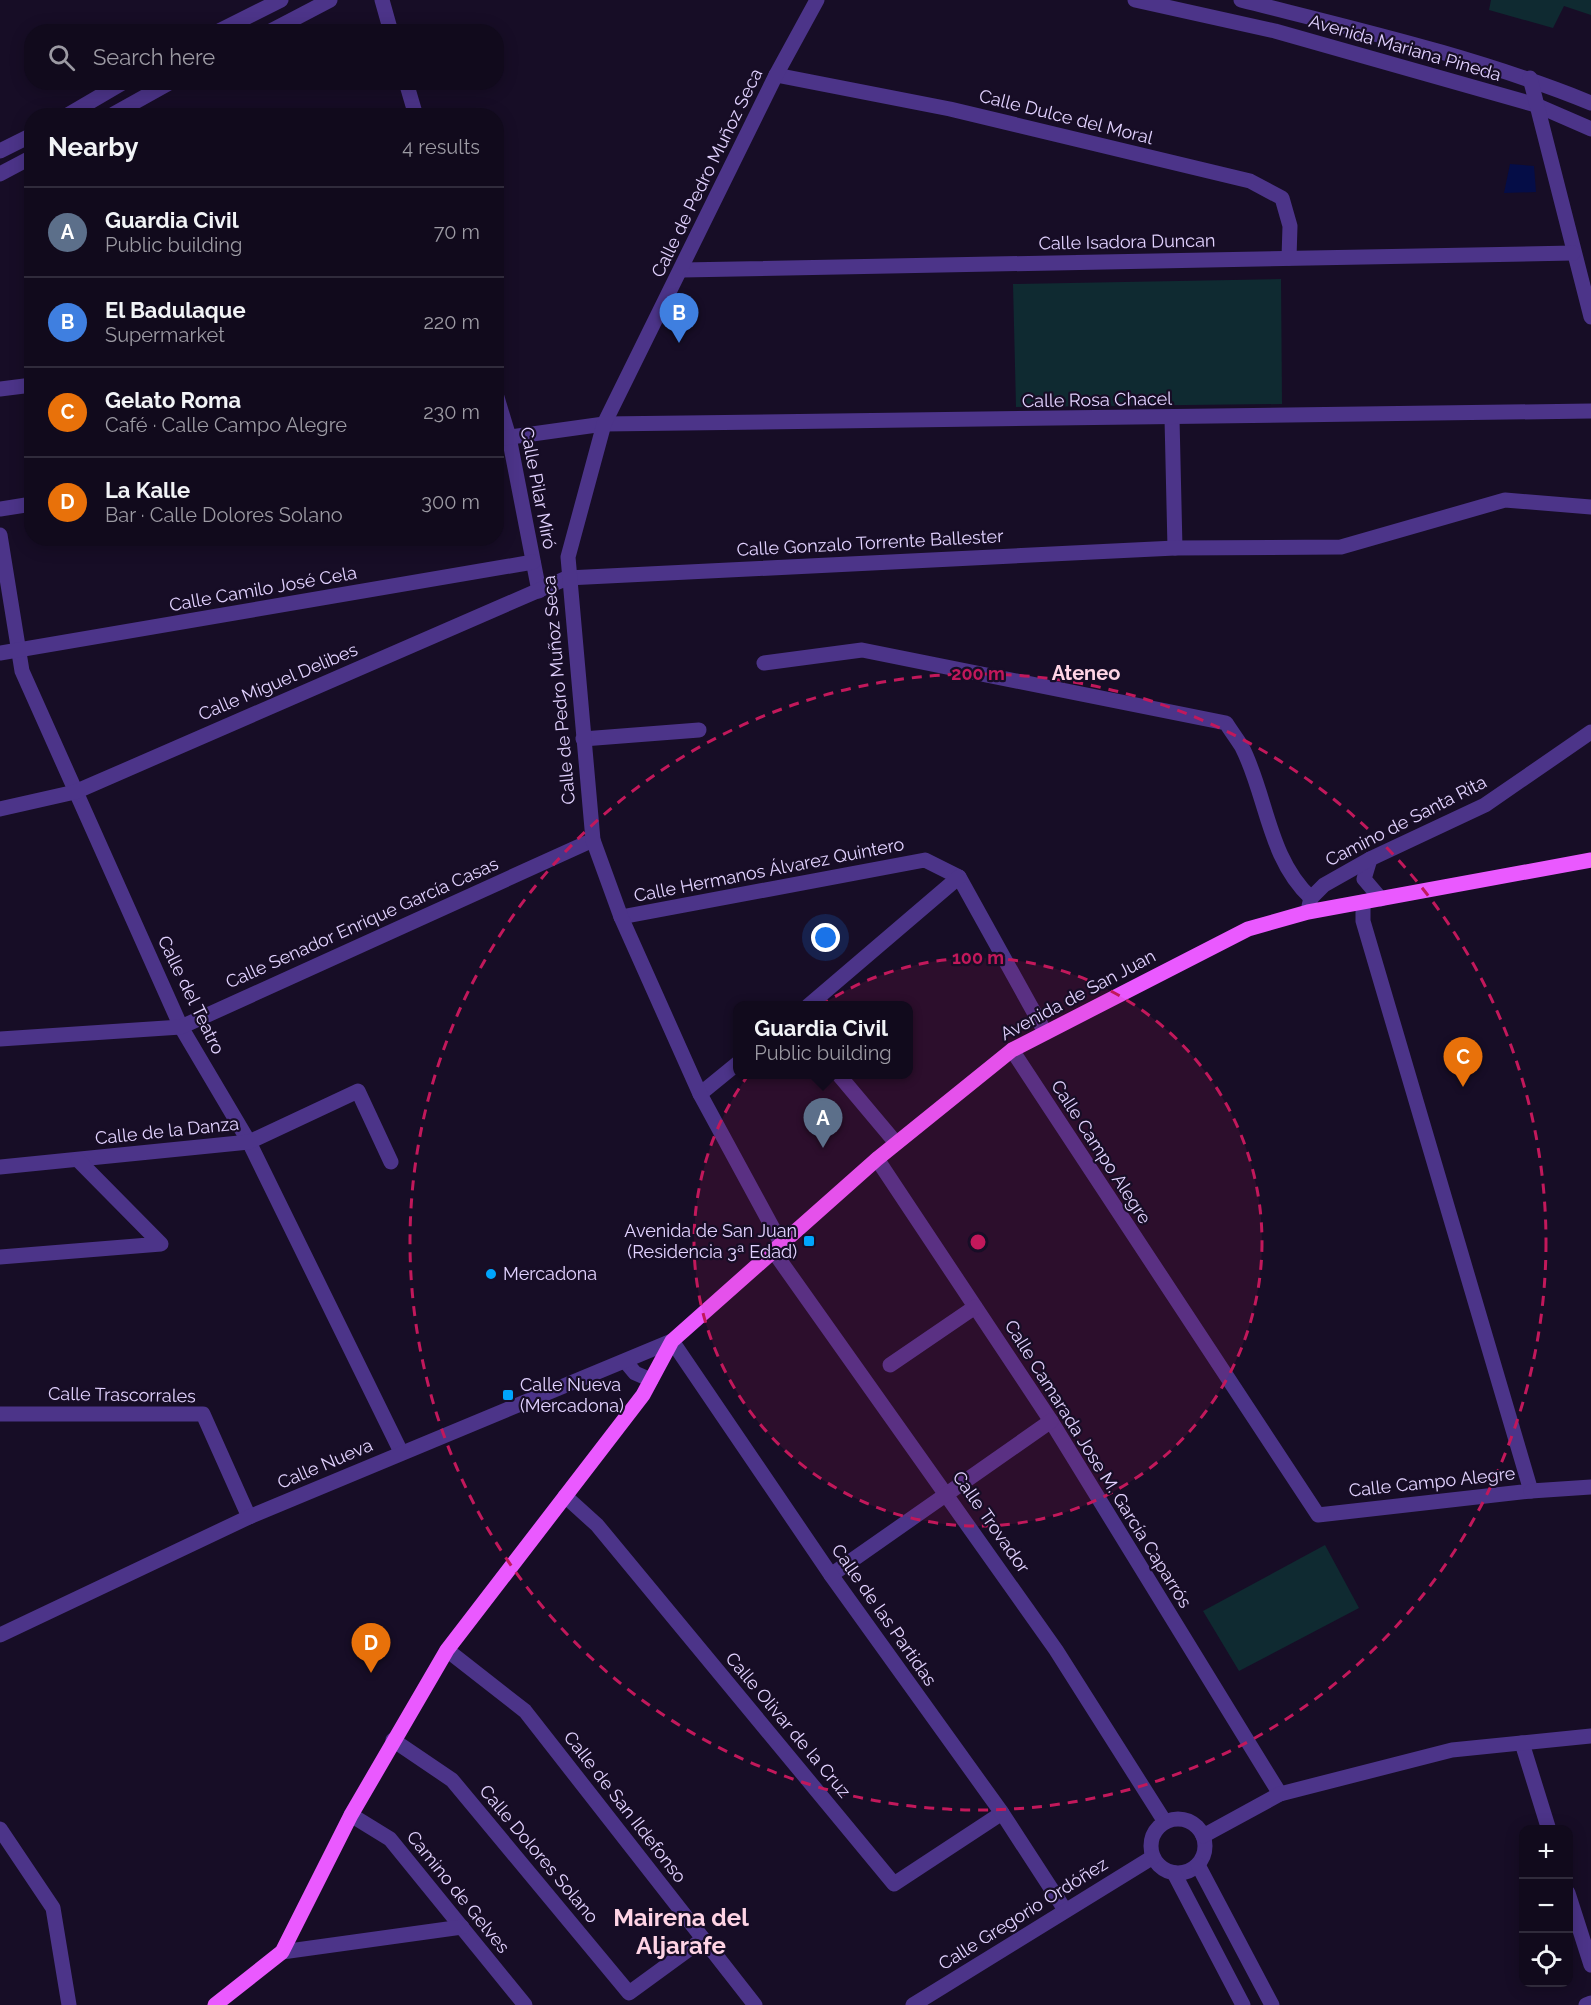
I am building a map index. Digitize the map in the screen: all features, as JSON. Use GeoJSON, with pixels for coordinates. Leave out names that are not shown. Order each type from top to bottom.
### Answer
{"type":"FeatureCollection","features":[{"type":"Feature","properties":{"kind":"main road","name":"Avenida de San Juan"},"geometry":{"type":"LineString","coordinates":[[672,1341],[896,1143],[1012,1050],[1044,1032],[1248,929],[1309,905],[1363,902],[1591,860]]}},
{"type":"Feature","properties":{"kind":"main road"},"geometry":{"type":"LineString","coordinates":[[215,2005],[282,1952],[351,1815],[447,1650],[644,1395],[672,1341]]}},
{"type":"Feature","properties":{"kind":"street"},"geometry":{"type":"LineString","coordinates":[[233,24],[281,0]]}},
{"type":"Feature","properties":{"kind":"street"},"geometry":{"type":"LineString","coordinates":[[284,24],[330,0]]}},
{"type":"Feature","properties":{"kind":"street"},"geometry":{"type":"LineString","coordinates":[[382,0],[389,24]]}},
{"type":"Feature","properties":{"kind":"street","name":"Calle de Pedro Muñoz Seca"},"geometry":{"type":"LineString","coordinates":[[778,1248],[700,1094],[621,917],[593,840],[567,578],[568,557],[604,424],[682,270],[776,75],[817,0]]}},
{"type":"Feature","properties":{"kind":"street","name":"Avenida Mariana Pineda"},"geometry":{"type":"LineString","coordinates":[[1135,0],[1275,31],[1536,105],[1591,129]]}},
{"type":"Feature","properties":{"kind":"street","name":"Avenida Mariana Pineda"},"geometry":{"type":"LineString","coordinates":[[1241,0],[1437,50],[1530,78],[1591,103]]}},
{"type":"Feature","properties":{"kind":"street","name":"Calle Dulce del Moral"},"geometry":{"type":"LineString","coordinates":[[776,75],[950,109],[1250,181],[1282,198],[1290,226],[1289,258]]}},
{"type":"Feature","properties":{"kind":"street"},"geometry":{"type":"LineString","coordinates":[[1530,78],[1591,317]]}},
{"type":"Feature","properties":{"kind":"street"},"geometry":{"type":"LineString","coordinates":[[80,108],[110,90]]}},
{"type":"Feature","properties":{"kind":"street"},"geometry":{"type":"LineString","coordinates":[[124,108],[157,90]]}},
{"type":"Feature","properties":{"kind":"street"},"geometry":{"type":"LineString","coordinates":[[408,90],[414,108]]}},
{"type":"Feature","properties":{"kind":"street"},"geometry":{"type":"LineString","coordinates":[[0,151],[24,139]]}},
{"type":"Feature","properties":{"kind":"street"},"geometry":{"type":"LineString","coordinates":[[0,174],[24,162]]}},
{"type":"Feature","properties":{"kind":"street","name":"Calle Isadora Duncan"},"geometry":{"type":"LineString","coordinates":[[682,270],[1573,253]]}},
{"type":"Feature","properties":{"kind":"street"},"geometry":{"type":"LineString","coordinates":[[0,389],[24,386]]}},
{"type":"Feature","properties":{"kind":"street","name":"Calle Rosa Chacel"},"geometry":{"type":"LineString","coordinates":[[504,438],[604,424],[1591,411]]}},
{"type":"Feature","properties":{"kind":"street"},"geometry":{"type":"LineString","coordinates":[[1172,418],[1175,548]]}},
{"type":"Feature","properties":{"kind":"street","name":"Calle Pilar Miró"},"geometry":{"type":"LineString","coordinates":[[504,442],[539,591]]}},
{"type":"Feature","properties":{"kind":"street","name":"Calle Gonzalo Torrente Ballester"},"geometry":{"type":"LineString","coordinates":[[567,578],[1175,548],[1341,547],[1505,500],[1591,507]]}},
{"type":"Feature","properties":{"kind":"street"},"geometry":{"type":"LineString","coordinates":[[0,508],[24,505]]}},
{"type":"Feature","properties":{"kind":"street","name":"Calle del Teatro"},"geometry":{"type":"LineString","coordinates":[[0,535],[22,671],[181,1027],[249,1142],[401,1452]]}},
{"type":"Feature","properties":{"kind":"street","name":"Calle Camilo José Cela"},"geometry":{"type":"LineString","coordinates":[[0,653],[533,562]]}},
{"type":"Feature","properties":{"kind":"street","name":"Calle Miguel Delibes"},"geometry":{"type":"LineString","coordinates":[[0,809],[75,792],[567,578]]}},
{"type":"Feature","properties":{"kind":"street"},"geometry":{"type":"LineString","coordinates":[[764,663],[862,650],[1226,723],[1242,747],[1280,856],[1309,905]]}},
{"type":"Feature","properties":{"kind":"street"},"geometry":{"type":"LineString","coordinates":[[583,739],[699,730]]}},
{"type":"Feature","properties":{"kind":"street","name":"Camino de Santa Rita"},"geometry":{"type":"LineString","coordinates":[[1309,905],[1324,885],[1370,859],[1485,805],[1591,732]]}},
{"type":"Feature","properties":{"kind":"street","name":"Calle Senador Enrique García Casas"},"geometry":{"type":"LineString","coordinates":[[0,1039],[181,1027],[593,840]]}},
{"type":"Feature","properties":{"kind":"street"},"geometry":{"type":"LineString","coordinates":[[1370,859],[1364,879],[1381,899]]}},
{"type":"Feature","properties":{"kind":"street","name":"Calle Hermanos Álvarez Quintero"},"geometry":{"type":"LineString","coordinates":[[621,917],[925,860],[959,877]]}},
{"type":"Feature","properties":{"kind":"street"},"geometry":{"type":"LineString","coordinates":[[813,1001],[959,877],[1044,1032]]}},
{"type":"Feature","properties":{"kind":"street","name":"Calle Campo Alegre"},"geometry":{"type":"LineString","coordinates":[[1012,1050],[1318,1515],[1531,1491],[1363,921],[1363,902]]}},
{"type":"Feature","properties":{"kind":"street"},"geometry":{"type":"LineString","coordinates":[[700,1094],[733,1068]]}},
{"type":"Feature","properties":{"kind":"street"},"geometry":{"type":"LineString","coordinates":[[842,1079],[896,1143]]}},
{"type":"Feature","properties":{"kind":"street","name":"Calle de la Danza"},"geometry":{"type":"LineString","coordinates":[[0,1167],[249,1142],[358,1091],[391,1162]]}},
{"type":"Feature","properties":{"kind":"street","name":"Calle Camarada Jose M. García Caparrós"},"geometry":{"type":"LineString","coordinates":[[877,1159],[1051,1421],[1280,1794]]}},
{"type":"Feature","properties":{"kind":"street"},"geometry":{"type":"LineString","coordinates":[[0,1257],[161,1244],[78,1160]]}},
{"type":"Feature","properties":{"kind":"street","name":"Calle Trovador"},"geometry":{"type":"LineString","coordinates":[[778,1248],[1056,1650],[1164,1822]]}},
{"type":"Feature","properties":{"kind":"street"},"geometry":{"type":"LineString","coordinates":[[890,1365],[975,1307]]}},
{"type":"Feature","properties":{"kind":"street","name":"Calle Nueva"},"geometry":{"type":"LineString","coordinates":[[0,1635],[249,1517],[672,1341]]}},
{"type":"Feature","properties":{"kind":"street","name":"Calle de las Partidas"},"geometry":{"type":"LineString","coordinates":[[672,1341],[831,1575],[1002,1813],[1065,1910]]}},
{"type":"Feature","properties":{"kind":"street"},"geometry":{"type":"LineString","coordinates":[[625,1360],[635,1373],[651,1380]]}},
{"type":"Feature","properties":{"kind":"street","name":"Calle Trascorrales"},"geometry":{"type":"LineString","coordinates":[[0,1414],[203,1414],[249,1517]]}},
{"type":"Feature","properties":{"kind":"street"},"geometry":{"type":"LineString","coordinates":[[831,1575],[1051,1421]]}},
{"type":"Feature","properties":{"kind":"street"},"geometry":{"type":"LineString","coordinates":[[1531,1491],[1591,1487]]}},
{"type":"Feature","properties":{"kind":"street","name":"Calle Olivar de la Cruz"},"geometry":{"type":"LineString","coordinates":[[565,1496],[597,1525],[894,1884],[1002,1813]]}},
{"type":"Feature","properties":{"kind":"street","name":"Calle de San Ildefonso"},"geometry":{"type":"LineString","coordinates":[[447,1650],[525,1711],[755,2005]]}},
{"type":"Feature","properties":{"kind":"street"},"geometry":{"type":"LineString","coordinates":[[1203,1836],[1280,1794],[1452,1749],[1591,1736]]}},
{"type":"Feature","properties":{"kind":"street","name":"Calle Dolores Solano"},"geometry":{"type":"LineString","coordinates":[[393,1740],[452,1780],[629,1993],[703,1939]]}},
{"type":"Feature","properties":{"kind":"street"},"geometry":{"type":"LineString","coordinates":[[1522,1743],[1547,1825]]}},
{"type":"Feature","properties":{"kind":"street","name":"Camino de Gelves"},"geometry":{"type":"LineString","coordinates":[[351,1815],[390,1839],[525,2005]]}},
{"type":"Feature","properties":{"kind":"street"},"geometry":{"type":"LineString","coordinates":[[1183,1819],[1198,1828],[1203,1836],[1205,1851],[1198,1865],[1182,1873],[1174,1873],[1158,1865],[1153,1857],[1151,1842],[1153,1834],[1164,1822],[1183,1819]]}},
{"type":"Feature","properties":{"kind":"street"},"geometry":{"type":"LineString","coordinates":[[0,1829],[53,1908],[69,2005]]}},
{"type":"Feature","properties":{"kind":"street","name":"Calle Gregorio Ordóñez"},"geometry":{"type":"LineString","coordinates":[[913,2005],[1153,1857]]}},
{"type":"Feature","properties":{"kind":"street"},"geometry":{"type":"LineString","coordinates":[[1198,1865],[1272,2005]]}},
{"type":"Feature","properties":{"kind":"street"},"geometry":{"type":"LineString","coordinates":[[1174,1873],[1243,2005]]}},
{"type":"Feature","properties":{"kind":"street"},"geometry":{"type":"LineString","coordinates":[[1573,1906],[1591,1965]]}},
{"type":"Feature","properties":{"kind":"street"},"geometry":{"type":"LineString","coordinates":[[282,1952],[462,1927]]}},
{"type":"Feature","properties":{"kind":"street"},"geometry":{"type":"LineString","coordinates":[[1586,2005],[1591,2003]]}},
{"type":"Feature","properties":{"kind":"green space"},"geometry":{"type":"Polygon","coordinates":[[[1491,0],[1591,0],[1591,15],[1564,6],[1553,28],[1489,10],[1491,0]]]}},
{"type":"Feature","properties":{"kind":"green space"},"geometry":{"type":"Polygon","coordinates":[[[1281,279],[1282,404],[1016,407],[1013,284],[1281,279]]]}},
{"type":"Feature","properties":{"kind":"green space"},"geometry":{"type":"Polygon","coordinates":[[[1325,1545],[1359,1608],[1239,1671],[1203,1611],[1325,1545]]]}},
{"type":"Feature","properties":{"kind":"shaded area"},"geometry":{"type":"Polygon","coordinates":[[[1510,164],[1534,166],[1536,192],[1504,193],[1510,164]]]}},
{"type":"Feature","properties":{"kind":"place","name":"El Badulaque"},"geometry":{"type":"Point","coordinates":[679,343]}},
{"type":"Feature","properties":{"kind":"place","name":"Gelato Roma"},"geometry":{"type":"Point","coordinates":[1463,1087]}},
{"type":"Feature","properties":{"kind":"place","name":"Guardia Civil"},"geometry":{"type":"Point","coordinates":[823,1148]}},
{"type":"Feature","properties":{"kind":"place","name":"Avenida de San Juan (Residencia 3ª Edad)"},"geometry":{"type":"Point","coordinates":[809,1241]}},
{"type":"Feature","properties":{"kind":"place","name":"Mercadona"},"geometry":{"type":"Point","coordinates":[491,1274]}},
{"type":"Feature","properties":{"kind":"place","name":"Calle Nueva (Mercadona)"},"geometry":{"type":"Point","coordinates":[508,1395]}},
{"type":"Feature","properties":{"kind":"place","name":"La Kalle"},"geometry":{"type":"Point","coordinates":[371,1673]}},
{"type":"Feature","properties":{"kind":"district","name":"Ateneo"},"geometry":{"type":"Point","coordinates":[1086,673]}},
{"type":"Feature","properties":{"kind":"district","name":"Mairena del Aljarafe"},"geometry":{"type":"Point","coordinates":[681,1932]}}]}
